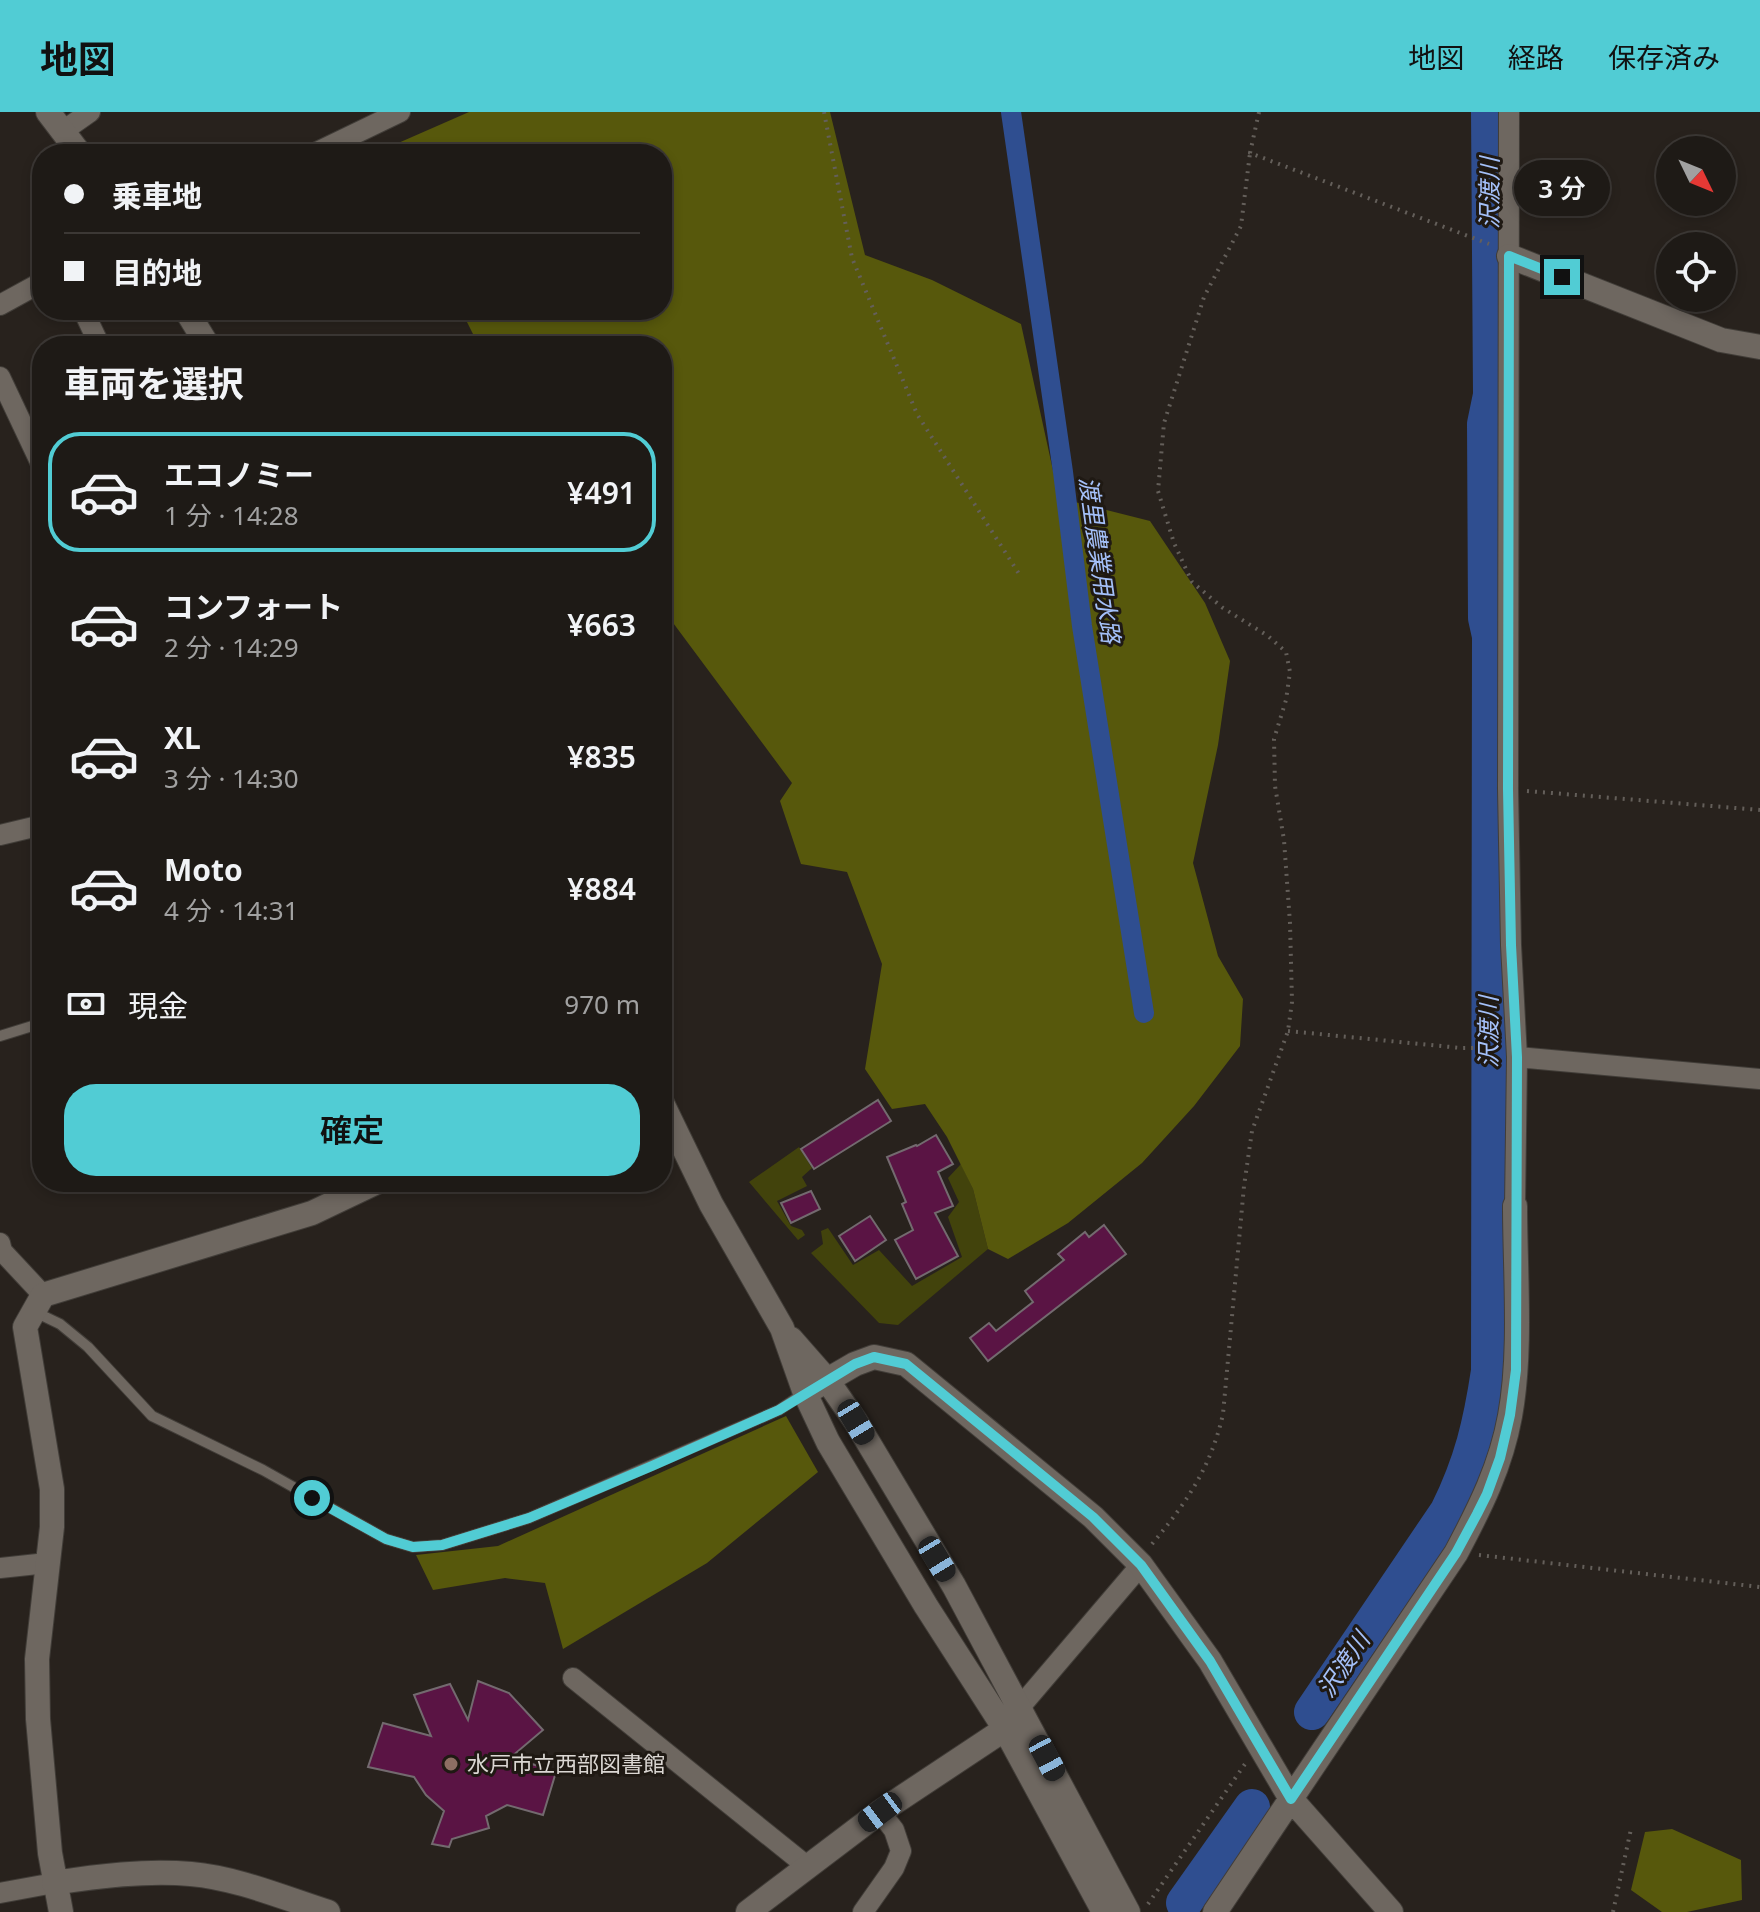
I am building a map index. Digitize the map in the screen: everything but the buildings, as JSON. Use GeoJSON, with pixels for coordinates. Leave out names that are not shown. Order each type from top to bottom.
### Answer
{"type":"FeatureCollection","features":[{"type":"Feature","properties":{"kind":"street"},"geometry":{"type":"LineString","coordinates":[[72,144],[56,122],[90,112]]}},
{"type":"Feature","properties":{"kind":"street"},"geometry":{"type":"LineString","coordinates":[[334,144],[400,112]]}},
{"type":"Feature","properties":{"kind":"street"},"geometry":{"type":"LineString","coordinates":[[1215,1912],[1456,1553],[1487,1494],[1510,1415],[1516,1370],[1517,1057],[1508,789],[1509,112]]}},
{"type":"Feature","properties":{"kind":"street"},"geometry":{"type":"LineString","coordinates":[[1509,256],[1721,340],[1760,347]]}},
{"type":"Feature","properties":{"kind":"street"},"geometry":{"type":"LineString","coordinates":[[3,297],[32,286]]}},
{"type":"Feature","properties":{"kind":"street"},"geometry":{"type":"LineString","coordinates":[[0,377],[32,445]]}},
{"type":"Feature","properties":{"kind":"street"},"geometry":{"type":"LineString","coordinates":[[0,835],[32,827]]}},
{"type":"Feature","properties":{"kind":"street"},"geometry":{"type":"LineString","coordinates":[[1517,1057],[1760,1079]]}},
{"type":"Feature","properties":{"kind":"street"},"geometry":{"type":"LineString","coordinates":[[672,1124],[711,1204],[782,1328],[805,1393],[837,1456],[926,1606],[1005,1729],[1104,1912]]}},
{"type":"Feature","properties":{"kind":"street"},"geometry":{"type":"LineString","coordinates":[[61,1912],[54,1883],[38,1719],[37,1659],[52,1527],[52,1489],[25,1327],[38,1303],[312,1213],[356,1192]]}},
{"type":"Feature","properties":{"kind":"street"},"geometry":{"type":"LineString","coordinates":[[1,1248],[38,1303]]}},
{"type":"Feature","properties":{"kind":"street"},"geometry":{"type":"LineString","coordinates":[[782,1328],[827,1380],[856,1422],[1138,1908]]}},
{"type":"Feature","properties":{"kind":"street"},"geometry":{"type":"LineString","coordinates":[[805,1393],[855,1364],[874,1357],[906,1364],[1093,1517],[1139,1563],[1210,1661],[1291,1799],[1391,1912]]}},
{"type":"Feature","properties":{"kind":"street"},"geometry":{"type":"LineString","coordinates":[[0,1568],[47,1563]]}},
{"type":"Feature","properties":{"kind":"street"},"geometry":{"type":"LineString","coordinates":[[1020,1707],[1139,1563]]}},
{"type":"Feature","properties":{"kind":"street"},"geometry":{"type":"LineString","coordinates":[[573,1678],[808,1867]]}},
{"type":"Feature","properties":{"kind":"street"},"geometry":{"type":"LineString","coordinates":[[748,1912],[880,1812],[1005,1729]]}},
{"type":"Feature","properties":{"kind":"street"},"geometry":{"type":"LineString","coordinates":[[863,1912],[894,1868],[901,1851],[894,1830],[880,1812]]}},
{"type":"Feature","properties":{"kind":"street"},"geometry":{"type":"LineString","coordinates":[[0,1893],[54,1883],[150,1873],[192,1874],[231,1881],[328,1912]]}},
{"type":"Feature","properties":{"kind":"lane"},"geometry":{"type":"LineString","coordinates":[[0,1036],[32,1026]]}},
{"type":"Feature","properties":{"kind":"lane"},"geometry":{"type":"LineString","coordinates":[[38,1303],[88,1347],[152,1416],[263,1470],[386,1539],[413,1547],[442,1545],[529,1518],[779,1410],[805,1393]]}},
{"type":"Feature","properties":{"kind":"path"},"geometry":{"type":"LineString","coordinates":[[824,112],[852,258],[917,414],[1021,577]]}},
{"type":"Feature","properties":{"kind":"path"},"geometry":{"type":"LineString","coordinates":[[1139,1563],[1195,1487],[1215,1447],[1223,1414],[1252,1131],[1288,1031],[1292,1002],[1290,923],[1284,840],[1275,786],[1274,739],[1286,700],[1290,672],[1286,652],[1192,582],[1174,543],[1158,491],[1164,423],[1204,297],[1241,226],[1250,153],[1259,112]]}},
{"type":"Feature","properties":{"kind":"path"},"geometry":{"type":"LineString","coordinates":[[1250,153],[1484,242]]}},
{"type":"Feature","properties":{"kind":"path"},"geometry":{"type":"LineString","coordinates":[[1508,789],[1760,810]]}},
{"type":"Feature","properties":{"kind":"path"},"geometry":{"type":"LineString","coordinates":[[1288,1031],[1461,1048],[1495,1048]]}},
{"type":"Feature","properties":{"kind":"path"},"geometry":{"type":"LineString","coordinates":[[1456,1553],[1760,1587]]}},
{"type":"Feature","properties":{"kind":"path"},"geometry":{"type":"LineString","coordinates":[[1138,1908],[1247,1760]]}},
{"type":"Feature","properties":{"kind":"path"},"geometry":{"type":"LineString","coordinates":[[1613,1912],[1631,1829]]}},
{"type":"Feature","properties":{"kind":"shaded area"},"geometry":{"type":"Polygon","coordinates":[[[469,112],[830,112],[865,255],[932,280],[1021,324],[1059,498],[1150,521],[1205,603],[1230,661],[1218,745],[1193,863],[1218,956],[1243,999],[1240,1046],[1194,1106],[1142,1163],[1068,1223],[1008,1259],[988,1249],[973,1189],[947,1137],[925,1104],[892,1109],[865,1069],[882,964],[847,872],[801,864],[780,801],[792,783],[672,621],[672,336],[474,336],[466,320],[672,320],[672,144],[396,144],[469,112]]]}},
{"type":"Feature","properties":{"kind":"shaded area"},"geometry":{"type":"Polygon","coordinates":[[[799,1147],[812,1168],[802,1177],[807,1186],[777,1201],[791,1226],[802,1230],[805,1235],[798,1240],[749,1182],[799,1147]]]}},
{"type":"Feature","properties":{"kind":"shaded area"},"geometry":{"type":"Polygon","coordinates":[[[961,1164],[973,1189],[988,1249],[898,1325],[879,1323],[811,1253],[823,1244],[821,1231],[828,1228],[853,1265],[879,1250],[912,1286],[962,1257],[948,1217],[959,1202],[948,1178],[961,1164]]]}},
{"type":"Feature","properties":{"kind":"shaded area"},"geometry":{"type":"Polygon","coordinates":[[[786,1416],[818,1472],[707,1563],[563,1649],[545,1583],[505,1578],[433,1590],[416,1555],[498,1546],[786,1416]]]}},
{"type":"Feature","properties":{"kind":"shaded area"},"geometry":{"type":"Polygon","coordinates":[[[1672,1829],[1741,1860],[1742,1900],[1687,1912],[1662,1912],[1631,1890],[1645,1832],[1672,1829]]]}},
{"type":"Feature","properties":{"kind":"waterway","name":"渡里農業用水路"},"geometry":{"type":"LineString","coordinates":[[1011,112],[1082,626],[1144,1013]]}},
{"type":"Feature","properties":{"kind":"waterway","name":"沢渡川"},"geometry":{"type":"LineString","coordinates":[[1312,1712],[1448,1511],[1474,1442],[1489,1371],[1490,636],[1486,618],[1485,424],[1491,395],[1489,112]]}},
{"type":"Feature","properties":{"kind":"waterway","name":"沢渡川"},"geometry":{"type":"LineString","coordinates":[[1184,1903],[1252,1807]]}},
{"type":"Feature","properties":{"kind":"place","name":"水戸市立西部図書館"},"geometry":{"type":"Point","coordinates":[451,1764]}},
{"type":"Feature","properties":{"kind":"route"},"geometry":{"type":"LineString","coordinates":[[312,1498],[386,1539],[413,1547],[442,1545],[529,1518],[652,1466],[779,1410],[855,1364],[874,1357],[890,1359],[906,1364],[1093,1517],[1141,1565],[1210,1661],[1291,1799],[1456,1553],[1487,1494],[1500,1458],[1510,1415],[1516,1370],[1517,1057],[1508,789],[1509,256],[1562,277]]}}]}
